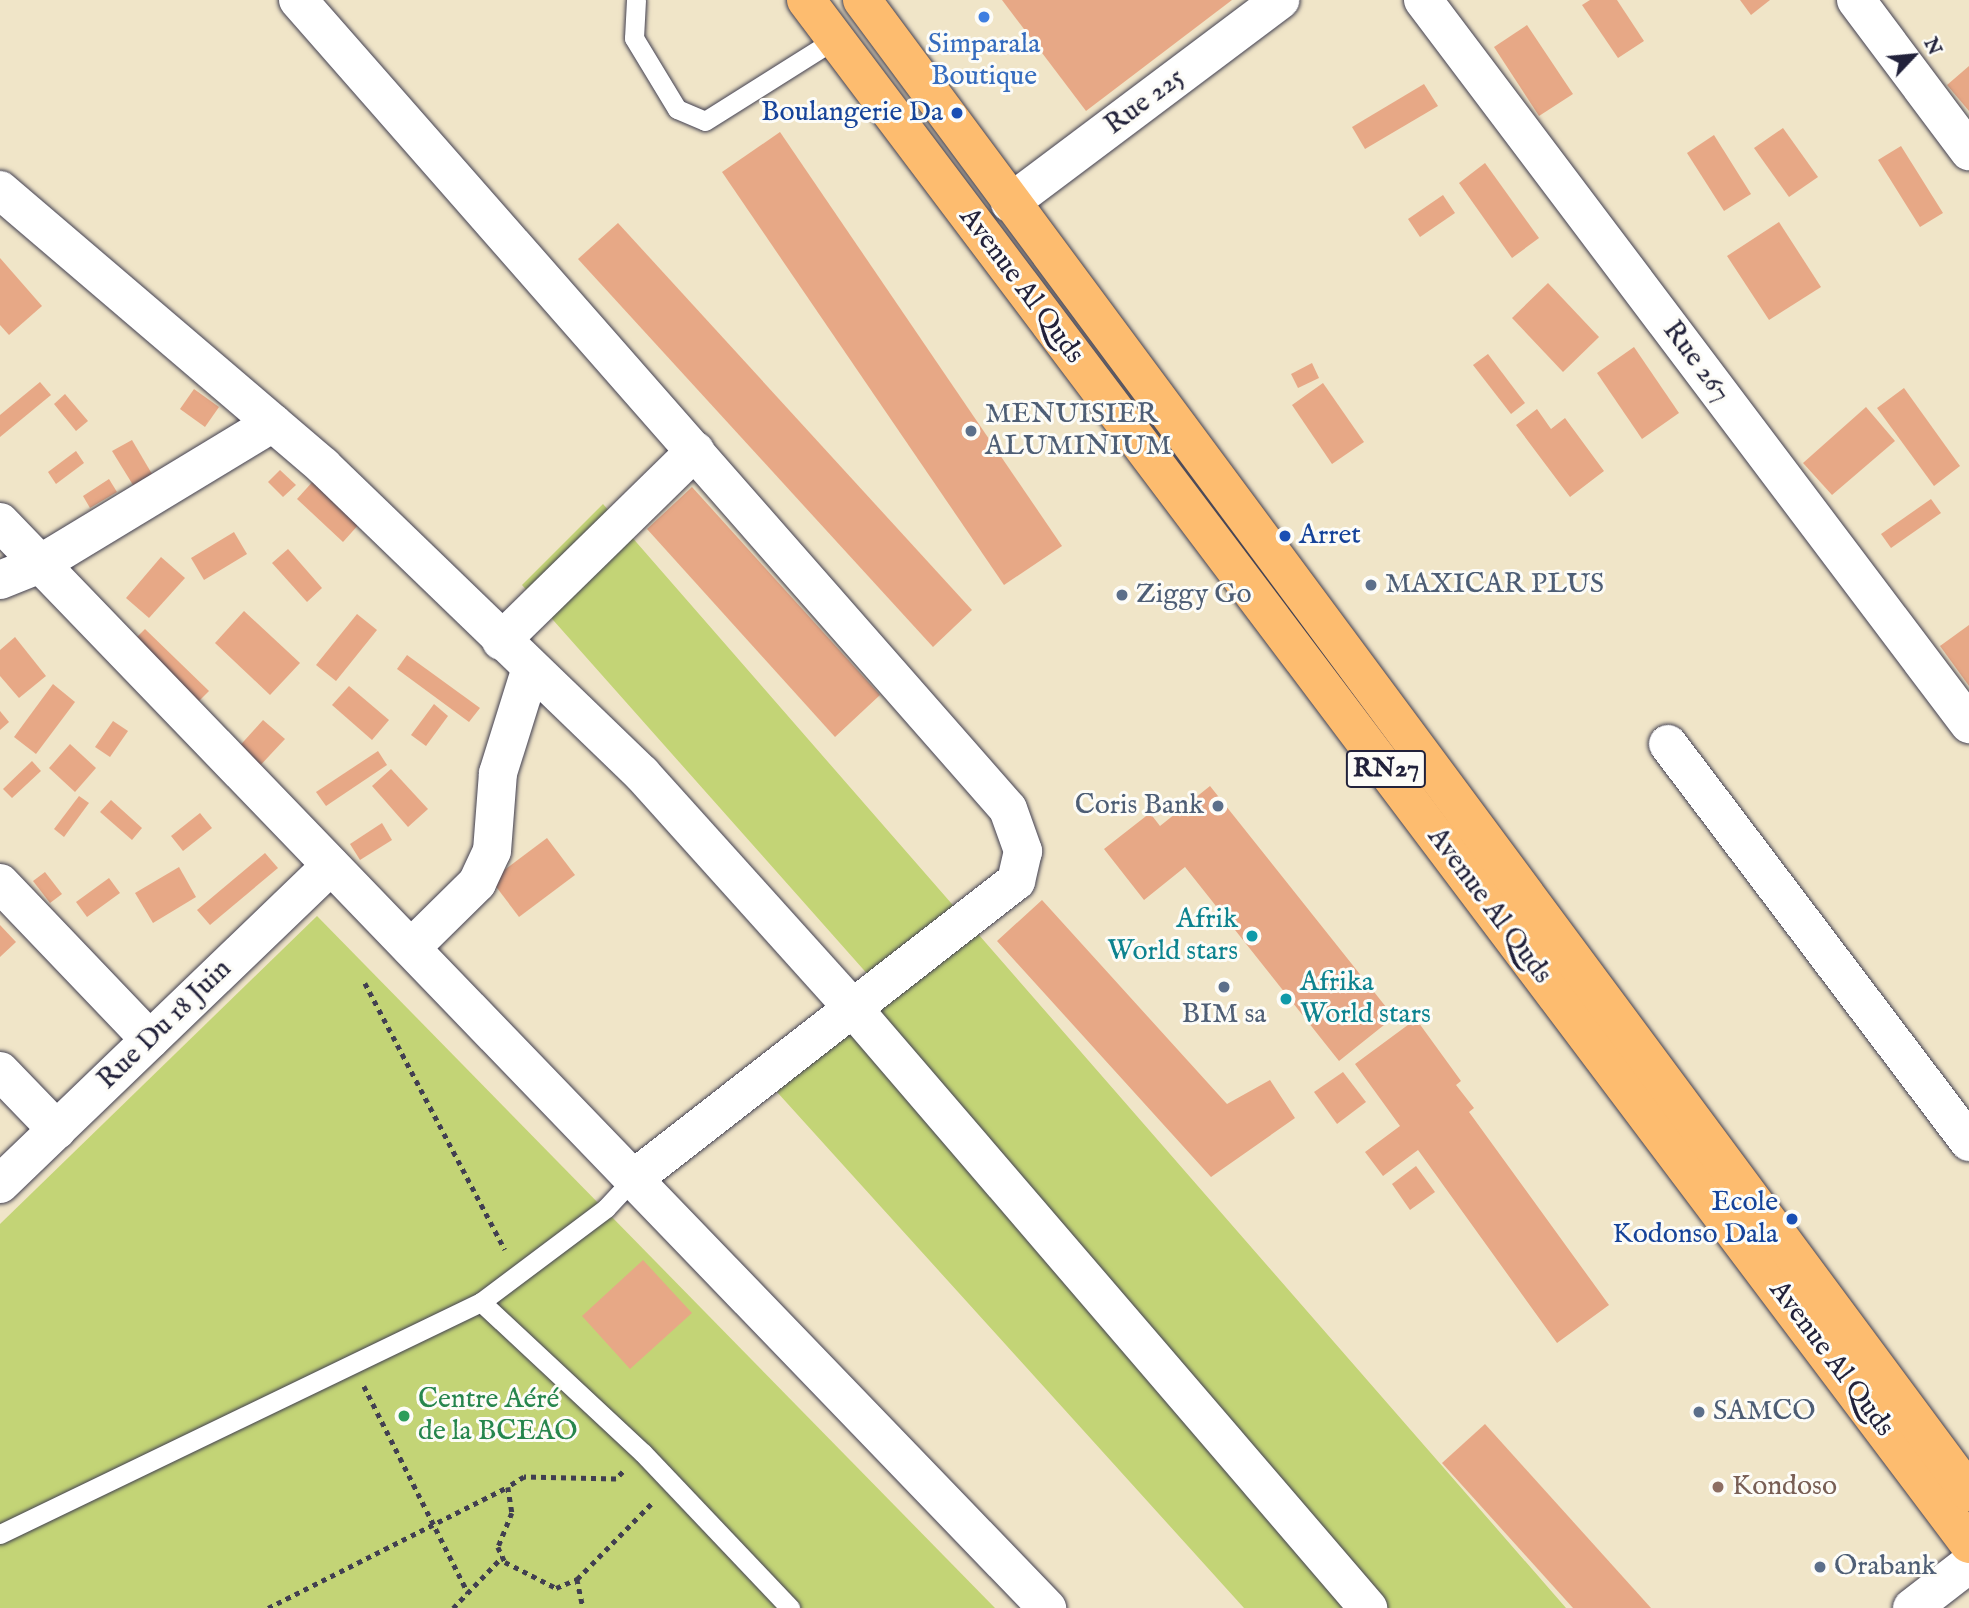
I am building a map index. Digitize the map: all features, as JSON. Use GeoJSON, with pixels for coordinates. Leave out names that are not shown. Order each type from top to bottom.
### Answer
{"type":"FeatureCollection","features":[{"type":"Feature","properties":{"kind":"main road","name":"Avenue Al Quds"},"geometry":{"type":"LineString","coordinates":[[806,0],[1969,1544]]}},
{"type":"Feature","properties":{"kind":"main road","name":"Avenue Al Quds"},"geometry":{"type":"LineString","coordinates":[[862,0],[1010,203],[1969,1492]]}},
{"type":"Feature","properties":{"kind":"street"},"geometry":{"type":"LineString","coordinates":[[298,0],[1007,809],[1023,851],[1016,881],[851,1006],[633,1180]]}},
{"type":"Feature","properties":{"kind":"street","name":"Rue 225"},"geometry":{"type":"LineString","coordinates":[[1010,203],[1280,0]]}},
{"type":"Feature","properties":{"kind":"street","name":"Rue 267"},"geometry":{"type":"LineString","coordinates":[[1423,0],[1969,724]]}},
{"type":"Feature","properties":{"kind":"street"},"geometry":{"type":"LineString","coordinates":[[1856,0],[1969,151]]}},
{"type":"Feature","properties":{"kind":"street"},"geometry":{"type":"LineString","coordinates":[[0,190],[273,423],[530,671],[642,774],[851,1006],[1368,1608]]}},
{"type":"Feature","properties":{"kind":"street"},"geometry":{"type":"LineString","coordinates":[[0,580],[40,564],[273,423]]}},
{"type":"Feature","properties":{"kind":"street"},"geometry":{"type":"LineString","coordinates":[[501,641],[695,451]]}},
{"type":"Feature","properties":{"kind":"street"},"geometry":{"type":"LineString","coordinates":[[0,522],[1047,1608]]}},
{"type":"Feature","properties":{"kind":"street"},"geometry":{"type":"LineString","coordinates":[[411,948],[477,883],[492,851],[498,773],[530,671]]}},
{"type":"Feature","properties":{"kind":"street"},"geometry":{"type":"LineString","coordinates":[[1668,744],[1969,1142]]}},
{"type":"Feature","properties":{"kind":"street","name":"Rue Du 18 Juin"},"geometry":{"type":"LineString","coordinates":[[0,1184],[331,866]]}},
{"type":"Feature","properties":{"kind":"street"},"geometry":{"type":"LineString","coordinates":[[0,883],[150,1040]]}},
{"type":"Feature","properties":{"kind":"street"},"geometry":{"type":"LineString","coordinates":[[0,1071],[57,1130]]}},
{"type":"Feature","properties":{"kind":"street"},"geometry":{"type":"LineString","coordinates":[[1912,1608],[1969,1564]]}},
{"type":"Feature","properties":{"kind":"lane"},"geometry":{"type":"LineString","coordinates":[[636,0],[634,38],[677,109],[705,121],[835,39]]}},
{"type":"Feature","properties":{"kind":"lane"},"geometry":{"type":"LineString","coordinates":[[0,1534],[481,1302],[519,1276],[633,1180]]}},
{"type":"Feature","properties":{"kind":"lane"},"geometry":{"type":"LineString","coordinates":[[481,1302],[671,1484],[790,1608]]}},
{"type":"Feature","properties":{"kind":"path"},"geometry":{"type":"LineString","coordinates":[[365,983],[519,1276]]}},
{"type":"Feature","properties":{"kind":"path"},"geometry":{"type":"LineString","coordinates":[[353,1364],[468,1593]]}},
{"type":"Feature","properties":{"kind":"path"},"geometry":{"type":"LineString","coordinates":[[268,1608],[524,1477],[549,1475],[615,1479]]}},
{"type":"Feature","properties":{"kind":"path"},"geometry":{"type":"LineString","coordinates":[[508,1487],[512,1513],[498,1547],[502,1557],[556,1588],[577,1579],[671,1484]]}},
{"type":"Feature","properties":{"kind":"path"},"geometry":{"type":"LineString","coordinates":[[453,1608],[502,1557]]}},
{"type":"Feature","properties":{"kind":"path"},"geometry":{"type":"LineString","coordinates":[[577,1579],[583,1608]]}},
{"type":"Feature","properties":{"kind":"green space"},"geometry":{"type":"Polygon","coordinates":[[[603,504],[1566,1608],[1244,1608],[777,1092],[886,995],[522,585],[603,504]]]}},
{"type":"Feature","properties":{"kind":"green space","name":"Centre Aéré de la BCEAO"},"geometry":{"type":"Polygon","coordinates":[[[317,916],[995,1608],[0,1608],[0,1224],[317,916]]]}},
{"type":"Feature","properties":{"kind":"building"},"geometry":{"type":"Polygon","coordinates":[[[1002,0],[1232,0],[1086,111],[1002,0]]]}},
{"type":"Feature","properties":{"kind":"building"},"geometry":{"type":"Polygon","coordinates":[[[1590,0],[1617,0],[1644,41],[1618,58],[1582,5],[1590,0]]]}},
{"type":"Feature","properties":{"kind":"building"},"geometry":{"type":"Polygon","coordinates":[[[1740,0],[1770,0],[1751,15],[1740,0]]]}},
{"type":"Feature","properties":{"kind":"building"},"geometry":{"type":"Polygon","coordinates":[[[1527,25],[1573,94],[1539,116],[1494,47],[1527,25]]]}},
{"type":"Feature","properties":{"kind":"building"},"geometry":{"type":"Polygon","coordinates":[[[1969,66],[1969,111],[1947,85],[1969,66]]]}},
{"type":"Feature","properties":{"kind":"building"},"geometry":{"type":"Polygon","coordinates":[[[1424,84],[1438,106],[1365,149],[1352,127],[1424,84]]]}},
{"type":"Feature","properties":{"kind":"building"},"geometry":{"type":"Polygon","coordinates":[[[1783,128],[1818,177],[1789,197],[1754,148],[1783,128]]]}},
{"type":"Feature","properties":{"kind":"building"},"geometry":{"type":"Polygon","coordinates":[[[780,132],[1062,546],[1004,585],[722,172],[780,132]]]}},
{"type":"Feature","properties":{"kind":"building"},"geometry":{"type":"Polygon","coordinates":[[[1714,135],[1751,194],[1724,211],[1687,153],[1714,135]]]}},
{"type":"Feature","properties":{"kind":"building"},"geometry":{"type":"Polygon","coordinates":[[[1901,146],[1943,213],[1920,227],[1878,160],[1901,146]]]}},
{"type":"Feature","properties":{"kind":"building"},"geometry":{"type":"Polygon","coordinates":[[[1485,163],[1539,238],[1512,258],[1459,183],[1485,163]]]}},
{"type":"Feature","properties":{"kind":"building"},"geometry":{"type":"Polygon","coordinates":[[[1443,195],[1455,213],[1420,237],[1408,219],[1443,195]]]}},
{"type":"Feature","properties":{"kind":"building"},"geometry":{"type":"Polygon","coordinates":[[[1779,222],[1821,287],[1769,320],[1727,256],[1779,222]]]}},
{"type":"Feature","properties":{"kind":"building"},"geometry":{"type":"Polygon","coordinates":[[[618,223],[972,610],[933,647],[578,259],[618,223]]]}},
{"type":"Feature","properties":{"kind":"building"},"geometry":{"type":"Polygon","coordinates":[[[0,258],[42,306],[9,335],[0,325],[0,258]]]}},
{"type":"Feature","properties":{"kind":"building"},"geometry":{"type":"Polygon","coordinates":[[[1548,283],[1599,337],[1563,372],[1512,318],[1548,283]]]}},
{"type":"Feature","properties":{"kind":"building"},"geometry":{"type":"Polygon","coordinates":[[[1634,347],[1679,413],[1642,439],[1597,373],[1634,347]]]}},
{"type":"Feature","properties":{"kind":"building"},"geometry":{"type":"Polygon","coordinates":[[[1488,354],[1525,403],[1511,414],[1473,365],[1488,354]]]}},
{"type":"Feature","properties":{"kind":"building"},"geometry":{"type":"Polygon","coordinates":[[[1312,363],[1319,378],[1298,388],[1291,374],[1312,363]]]}},
{"type":"Feature","properties":{"kind":"building"},"geometry":{"type":"Polygon","coordinates":[[[40,382],[51,395],[0,437],[0,415],[40,382]]]}},
{"type":"Feature","properties":{"kind":"building"},"geometry":{"type":"Polygon","coordinates":[[[1323,383],[1364,442],[1332,464],[1292,405],[1323,383]]]}},
{"type":"Feature","properties":{"kind":"building"},"geometry":{"type":"Polygon","coordinates":[[[1904,388],[1960,466],[1934,486],[1877,408],[1904,388]]]}},
{"type":"Feature","properties":{"kind":"building"},"geometry":{"type":"Polygon","coordinates":[[[194,389],[219,407],[205,427],[180,409],[194,389]]]}},
{"type":"Feature","properties":{"kind":"building"},"geometry":{"type":"Polygon","coordinates":[[[65,394],[88,421],[76,431],[54,404],[65,394]]]}},
{"type":"Feature","properties":{"kind":"building"},"geometry":{"type":"Polygon","coordinates":[[[1866,407],[1895,441],[1832,495],[1803,463],[1866,407]]]}},
{"type":"Feature","properties":{"kind":"building"},"geometry":{"type":"Polygon","coordinates":[[[1537,409],[1551,429],[1565,418],[1604,471],[1570,497],[1516,425],[1537,409]]]}},
{"type":"Feature","properties":{"kind":"building"},"geometry":{"type":"Polygon","coordinates":[[[132,440],[152,474],[133,485],[112,451],[132,440]]]}},
{"type":"Feature","properties":{"kind":"building"},"geometry":{"type":"Polygon","coordinates":[[[76,451],[84,463],[56,484],[48,472],[76,451]]]}},
{"type":"Feature","properties":{"kind":"building"},"geometry":{"type":"Polygon","coordinates":[[[280,470],[296,485],[283,497],[268,482],[280,470]]]}},
{"type":"Feature","properties":{"kind":"building"},"geometry":{"type":"Polygon","coordinates":[[[109,479],[117,492],[90,508],[83,496],[109,479]]]}},
{"type":"Feature","properties":{"kind":"building"},"geometry":{"type":"Polygon","coordinates":[[[315,479],[360,523],[343,542],[297,499],[315,479]]]}},
{"type":"Feature","properties":{"kind":"building"},"geometry":{"type":"Polygon","coordinates":[[[692,487],[880,695],[835,737],[647,529],[692,487]]]}},
{"type":"Feature","properties":{"kind":"building"},"geometry":{"type":"Polygon","coordinates":[[[1931,499],[1941,513],[1891,548],[1881,534],[1931,499]]]}},
{"type":"Feature","properties":{"kind":"building"},"geometry":{"type":"Polygon","coordinates":[[[234,532],[247,554],[204,580],[191,558],[234,532]]]}},
{"type":"Feature","properties":{"kind":"building"},"geometry":{"type":"Polygon","coordinates":[[[288,549],[322,588],[307,602],[272,563],[288,549]]]}},
{"type":"Feature","properties":{"kind":"building"},"geometry":{"type":"Polygon","coordinates":[[[161,557],[185,578],[149,618],[126,598],[161,557]]]}},
{"type":"Feature","properties":{"kind":"building"},"geometry":{"type":"Polygon","coordinates":[[[244,611],[300,663],[270,695],[215,643],[244,611]]]}},
{"type":"Feature","properties":{"kind":"building"},"geometry":{"type":"Polygon","coordinates":[[[357,614],[377,630],[336,681],[316,665],[357,614]]]}},
{"type":"Feature","properties":{"kind":"building"},"geometry":{"type":"Polygon","coordinates":[[[1969,625],[1969,686],[1940,646],[1969,625]]]}},
{"type":"Feature","properties":{"kind":"building"},"geometry":{"type":"Polygon","coordinates":[[[145,629],[209,691],[196,704],[131,643],[145,629]]]}},
{"type":"Feature","properties":{"kind":"building"},"geometry":{"type":"Polygon","coordinates":[[[15,637],[46,676],[19,698],[0,676],[0,650],[15,637]]]}},
{"type":"Feature","properties":{"kind":"building"},"geometry":{"type":"Polygon","coordinates":[[[407,655],[480,708],[469,722],[397,669],[407,655]]]}},
{"type":"Feature","properties":{"kind":"building"},"geometry":{"type":"Polygon","coordinates":[[[53,684],[75,702],[36,754],[14,737],[53,684]]]}},
{"type":"Feature","properties":{"kind":"building"},"geometry":{"type":"Polygon","coordinates":[[[349,686],[389,720],[372,740],[332,705],[349,686]]]}},
{"type":"Feature","properties":{"kind":"building"},"geometry":{"type":"Polygon","coordinates":[[[434,704],[448,716],[426,746],[411,735],[434,704]]]}},
{"type":"Feature","properties":{"kind":"building"},"geometry":{"type":"Polygon","coordinates":[[[0,711],[9,722],[0,730],[0,711]]]}},
{"type":"Feature","properties":{"kind":"building"},"geometry":{"type":"Polygon","coordinates":[[[263,720],[285,739],[256,770],[235,751],[263,720]]]}},
{"type":"Feature","properties":{"kind":"building"},"geometry":{"type":"Polygon","coordinates":[[[113,721],[128,731],[110,757],[95,747],[113,721]]]}},
{"type":"Feature","properties":{"kind":"building"},"geometry":{"type":"Polygon","coordinates":[[[70,744],[96,768],[75,792],[49,768],[70,744]]]}},
{"type":"Feature","properties":{"kind":"building"},"geometry":{"type":"Polygon","coordinates":[[[378,751],[387,765],[326,806],[316,792],[378,751]]]}},
{"type":"Feature","properties":{"kind":"building"},"geometry":{"type":"Polygon","coordinates":[[[32,761],[41,771],[12,798],[3,789],[32,761]]]}},
{"type":"Feature","properties":{"kind":"building"},"geometry":{"type":"Polygon","coordinates":[[[391,769],[428,809],[408,827],[372,786],[391,769]]]}},
{"type":"Feature","properties":{"kind":"building"},"geometry":{"type":"Polygon","coordinates":[[[1210,786],[1394,1017],[1339,1061],[1185,867],[1144,900],[1104,849],[1150,813],[1160,826],[1210,786]]]}},
{"type":"Feature","properties":{"kind":"building"},"geometry":{"type":"Polygon","coordinates":[[[79,796],[89,803],[64,837],[54,829],[79,796]]]}},
{"type":"Feature","properties":{"kind":"building"},"geometry":{"type":"Polygon","coordinates":[[[111,800],[142,828],[132,840],[100,812],[111,800]]]}},
{"type":"Feature","properties":{"kind":"building"},"geometry":{"type":"Polygon","coordinates":[[[200,813],[212,828],[183,851],[171,836],[200,813]]]}},
{"type":"Feature","properties":{"kind":"building"},"geometry":{"type":"Polygon","coordinates":[[[382,823],[392,840],[360,860],[350,844],[382,823]]]}},
{"type":"Feature","properties":{"kind":"building"},"geometry":{"type":"Polygon","coordinates":[[[547,838],[575,875],[519,917],[491,880],[547,838]]]}},
{"type":"Feature","properties":{"kind":"building"},"geometry":{"type":"Polygon","coordinates":[[[265,853],[278,868],[210,925],[197,910],[265,853]]]}},
{"type":"Feature","properties":{"kind":"building"},"geometry":{"type":"Polygon","coordinates":[[[179,867],[196,897],[153,923],[135,893],[179,867]]]}},
{"type":"Feature","properties":{"kind":"building"},"geometry":{"type":"Polygon","coordinates":[[[45,872],[62,894],[50,903],[33,881],[45,872]]]}},
{"type":"Feature","properties":{"kind":"building"},"geometry":{"type":"Polygon","coordinates":[[[109,878],[120,893],[87,917],[76,902],[109,878]]]}},
{"type":"Feature","properties":{"kind":"building"},"geometry":{"type":"Polygon","coordinates":[[[1042,900],[1227,1104],[1270,1080],[1295,1118],[1211,1177],[997,941],[1042,900]]]}},
{"type":"Feature","properties":{"kind":"building"},"geometry":{"type":"Polygon","coordinates":[[[0,925],[16,942],[0,957],[0,925]]]}},
{"type":"Feature","properties":{"kind":"building"},"geometry":{"type":"Polygon","coordinates":[[[1416,1019],[1461,1081],[1456,1085],[1474,1108],[1469,1112],[1609,1305],[1557,1343],[1418,1150],[1383,1176],[1365,1152],[1400,1126],[1355,1064],[1416,1019]]]}},
{"type":"Feature","properties":{"kind":"building"},"geometry":{"type":"Polygon","coordinates":[[[1343,1072],[1366,1102],[1337,1124],[1314,1092],[1343,1072]]]}},
{"type":"Feature","properties":{"kind":"building"},"geometry":{"type":"Polygon","coordinates":[[[1416,1166],[1435,1192],[1410,1210],[1392,1184],[1416,1166]]]}},
{"type":"Feature","properties":{"kind":"building"},"geometry":{"type":"Polygon","coordinates":[[[643,1260],[692,1313],[630,1369],[582,1316],[643,1260]]]}},
{"type":"Feature","properties":{"kind":"building"},"geometry":{"type":"Polygon","coordinates":[[[1485,1424],[1651,1608],[1573,1608],[1442,1463],[1485,1424]]]}},
{"type":"Feature","properties":{"kind":"place","name":"Simparala Boutique"},"geometry":{"type":"Point","coordinates":[984,17]}},
{"type":"Feature","properties":{"kind":"place","name":"Boulangerie Da"},"geometry":{"type":"Point","coordinates":[957,113]}},
{"type":"Feature","properties":{"kind":"place","name":"MENUISIER ALUMINIUM"},"geometry":{"type":"Point","coordinates":[971,431]}},
{"type":"Feature","properties":{"kind":"place","name":"Arret"},"geometry":{"type":"Point","coordinates":[1285,536]}},
{"type":"Feature","properties":{"kind":"place","name":"MAXICAR PLUS"},"geometry":{"type":"Point","coordinates":[1371,585]}},
{"type":"Feature","properties":{"kind":"place","name":"Ziggy Go"},"geometry":{"type":"Point","coordinates":[1122,595]}},
{"type":"Feature","properties":{"kind":"place","name":"Coris Bank"},"geometry":{"type":"Point","coordinates":[1218,806]}},
{"type":"Feature","properties":{"kind":"place","name":"Afrik World stars"},"geometry":{"type":"Point","coordinates":[1252,936]}},
{"type":"Feature","properties":{"kind":"place","name":"BIM sa"},"geometry":{"type":"Point","coordinates":[1224,987]}},
{"type":"Feature","properties":{"kind":"place","name":"Afrika World stars"},"geometry":{"type":"Point","coordinates":[1286,999]}},
{"type":"Feature","properties":{"kind":"place","name":"Ecole Kodonso Dala"},"geometry":{"type":"Point","coordinates":[1792,1219]}},
{"type":"Feature","properties":{"kind":"place","name":"SAMCO"},"geometry":{"type":"Point","coordinates":[1699,1412]}},
{"type":"Feature","properties":{"kind":"place","name":"Centre Aéré de la BCEAO"},"geometry":{"type":"Point","coordinates":[404,1416]}},
{"type":"Feature","properties":{"kind":"place","name":"Kondoso"},"geometry":{"type":"Point","coordinates":[1718,1487]}},
{"type":"Feature","properties":{"kind":"place","name":"Orabank"},"geometry":{"type":"Point","coordinates":[1820,1567]}}]}
